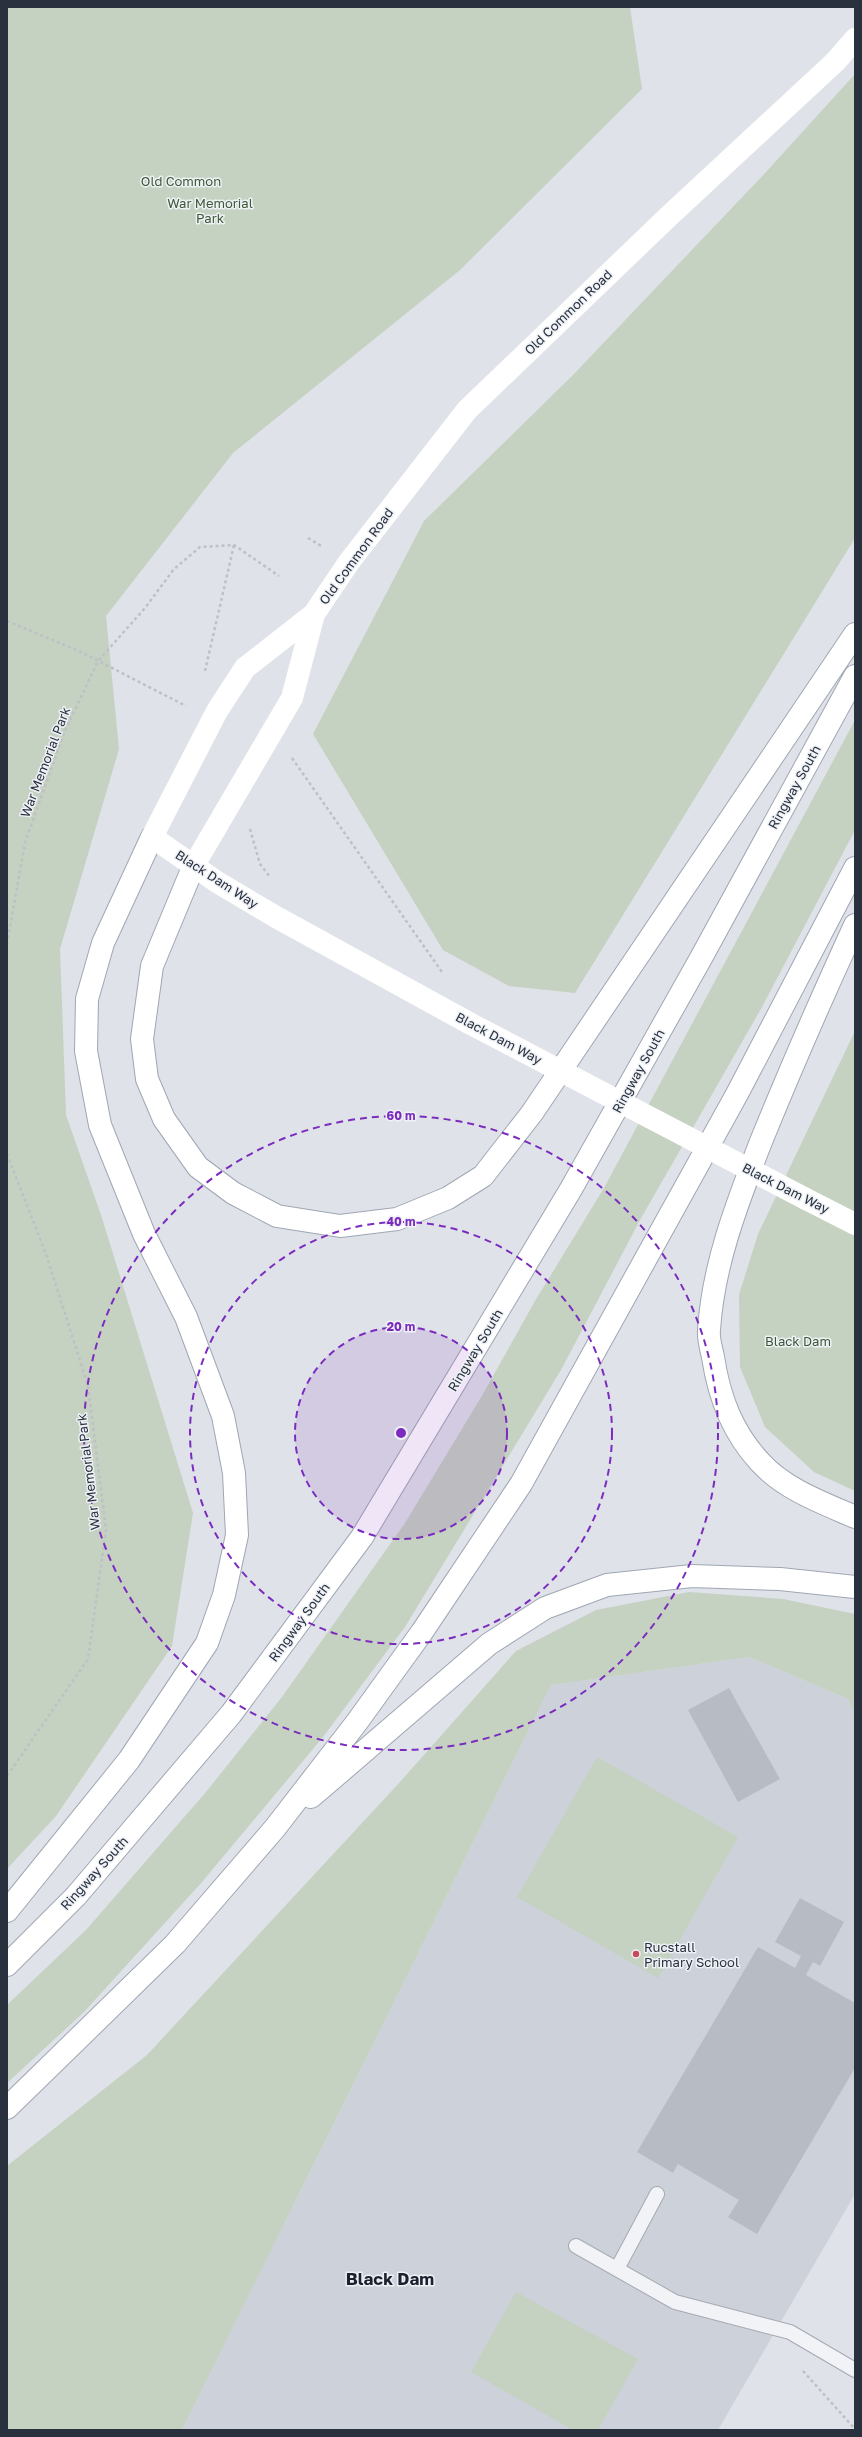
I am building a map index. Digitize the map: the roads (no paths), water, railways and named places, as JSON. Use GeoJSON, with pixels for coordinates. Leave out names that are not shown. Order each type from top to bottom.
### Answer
{"type":"FeatureCollection","features":[{"type":"Feature","properties":{"kind":"main road","name":"Old Common Road"},"geometry":{"type":"LineString","coordinates":[[7,1911],[129,1760],[207,1643],[224,1595],[237,1535],[234,1474],[223,1416],[186,1317],[144,1234],[100,1124],[86,1051],[88,999],[103,943],[152,837],[217,711],[245,668],[314,614],[349,562],[467,410],[668,217],[831,66],[855,39]]}},
{"type":"Feature","properties":{"kind":"main road","name":"Old Common Road"},"geometry":{"type":"LineString","coordinates":[[314,614],[292,698],[194,866],[152,966],[142,1039],[147,1079],[164,1119],[198,1168],[233,1193],[277,1216],[340,1226],[397,1219],[448,1198],[483,1176],[532,1113],[855,634]]}},
{"type":"Feature","properties":{"kind":"main road","name":"Ringway South"},"geometry":{"type":"LineString","coordinates":[[7,1965],[76,1896],[232,1714],[362,1537],[571,1189],[701,958],[855,676]]}},
{"type":"Feature","properties":{"kind":"main road","name":"Black Dam Way"},"geometry":{"type":"LineString","coordinates":[[152,837],[194,866],[276,917],[468,1023],[855,1224]]}},
{"type":"Feature","properties":{"kind":"main road"},"geometry":{"type":"LineString","coordinates":[[7,2108],[175,1944],[276,1828],[418,1638],[521,1484],[737,1094],[855,868]]}},
{"type":"Feature","properties":{"kind":"main road"},"geometry":{"type":"LineString","coordinates":[[855,925],[793,1061],[732,1215],[715,1282],[709,1331],[717,1386],[733,1427],[760,1463],[777,1477],[813,1498],[855,1517]]}},
{"type":"Feature","properties":{"kind":"main road"},"geometry":{"type":"LineString","coordinates":[[276,1828],[489,1644],[545,1608],[607,1585],[692,1576],[780,1579],[855,1587]]}},
{"type":"Feature","properties":{"kind":"lane"},"geometry":{"type":"LineString","coordinates":[[616,2269],[657,2194]]}},
{"type":"Feature","properties":{"kind":"lane"},"geometry":{"type":"LineString","coordinates":[[576,2246],[675,2302],[790,2332],[855,2370]]}},
{"type":"Feature","properties":{"kind":"place","name":"Rucstall Primary School"},"geometry":{"type":"Point","coordinates":[636,1954]}},
{"type":"Feature","properties":{"kind":"district","name":"Black Dam"},"geometry":{"type":"Point","coordinates":[390,2279]}},
{"type":"Feature","properties":{"kind":"park label","name":"Old Common"},"geometry":{"type":"Point","coordinates":[181,181]}},
{"type":"Feature","properties":{"kind":"park label","name":"War Memorial Park"},"geometry":{"type":"Point","coordinates":[210,210]}}]}
